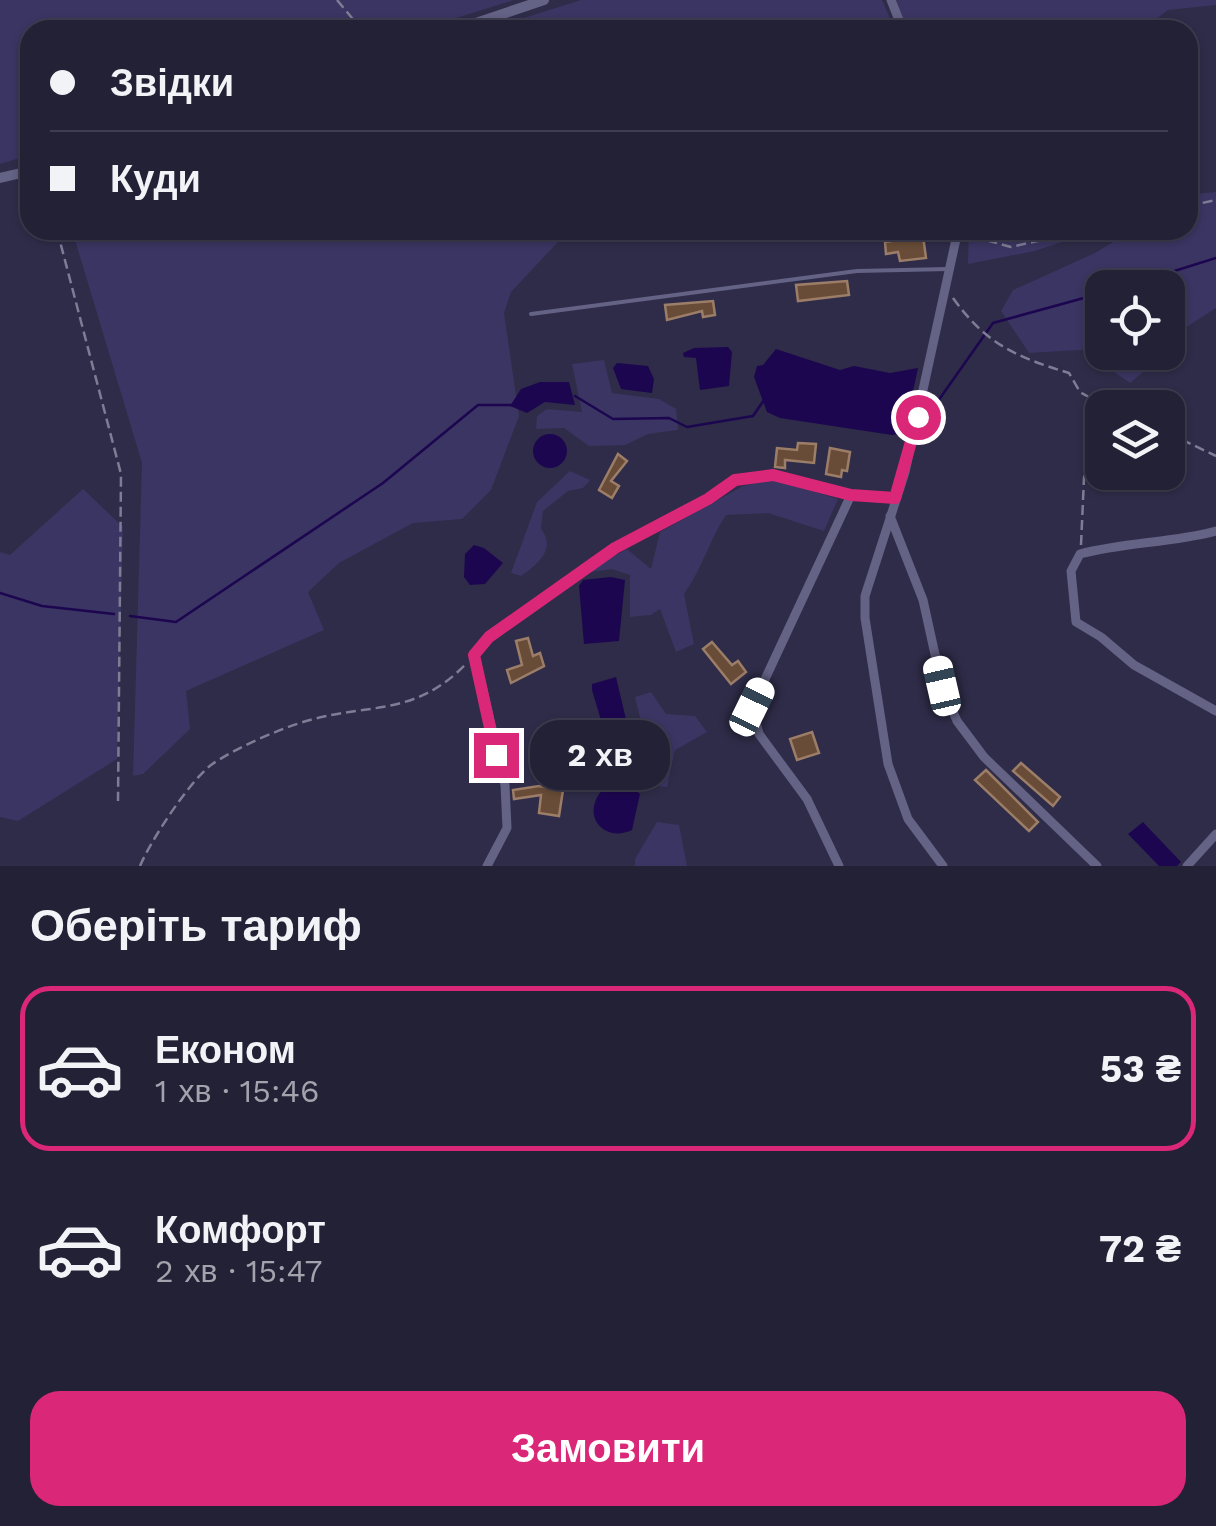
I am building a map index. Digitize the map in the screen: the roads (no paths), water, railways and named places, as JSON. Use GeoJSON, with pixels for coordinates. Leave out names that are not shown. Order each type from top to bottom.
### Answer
{"type":"FeatureCollection","features":[{"type":"Feature","properties":{"kind":"street"},"geometry":{"type":"LineString","coordinates":[[485,20],[544,0]]}},
{"type":"Feature","properties":{"kind":"street"},"geometry":{"type":"LineString","coordinates":[[942,866],[908,819],[888,764],[865,618],[870,576],[918,417],[956,240]]}},
{"type":"Feature","properties":{"kind":"street"},"geometry":{"type":"LineString","coordinates":[[487,866],[507,828],[505,784],[474,655],[489,637],[615,548],[708,499],[735,480],[773,475],[851,495],[895,498]]}},
{"type":"Feature","properties":{"kind":"street"},"geometry":{"type":"LineString","coordinates":[[839,866],[807,799],[759,734],[752,707],[851,495]]}},
{"type":"Feature","properties":{"kind":"street"},"geometry":{"type":"LineString","coordinates":[[890,516],[923,600],[942,686],[957,721],[984,758],[1097,866]]}},
{"type":"Feature","properties":{"kind":"street"},"geometry":{"type":"LineString","coordinates":[[1216,531],[1191,538],[1118,544],[1080,554],[1071,571],[1076,622],[1134,664],[1216,711]]}},
{"type":"Feature","properties":{"kind":"street"},"geometry":{"type":"LineString","coordinates":[[1187,866],[1216,834]]}},
{"type":"Feature","properties":{"kind":"lane"},"geometry":{"type":"LineString","coordinates":[[531,314],[857,272],[950,269]]}},
{"type":"Feature","properties":{"kind":"waterway"},"geometry":{"type":"LineString","coordinates":[[1178,270],[1216,258]]}},
{"type":"Feature","properties":{"kind":"waterway"},"geometry":{"type":"LineString","coordinates":[[931,411],[993,323],[1085,298]]}},
{"type":"Feature","properties":{"kind":"waterway"},"geometry":{"type":"LineString","coordinates":[[575,396],[613,419],[669,418],[687,427],[753,416],[764,400]]}},
{"type":"Feature","properties":{"kind":"waterway"},"geometry":{"type":"LineString","coordinates":[[130,616],[176,622],[383,483],[478,405],[512,405]]}},
{"type":"Feature","properties":{"kind":"waterway"},"geometry":{"type":"LineString","coordinates":[[0,593],[42,606],[114,614]]}}]}
